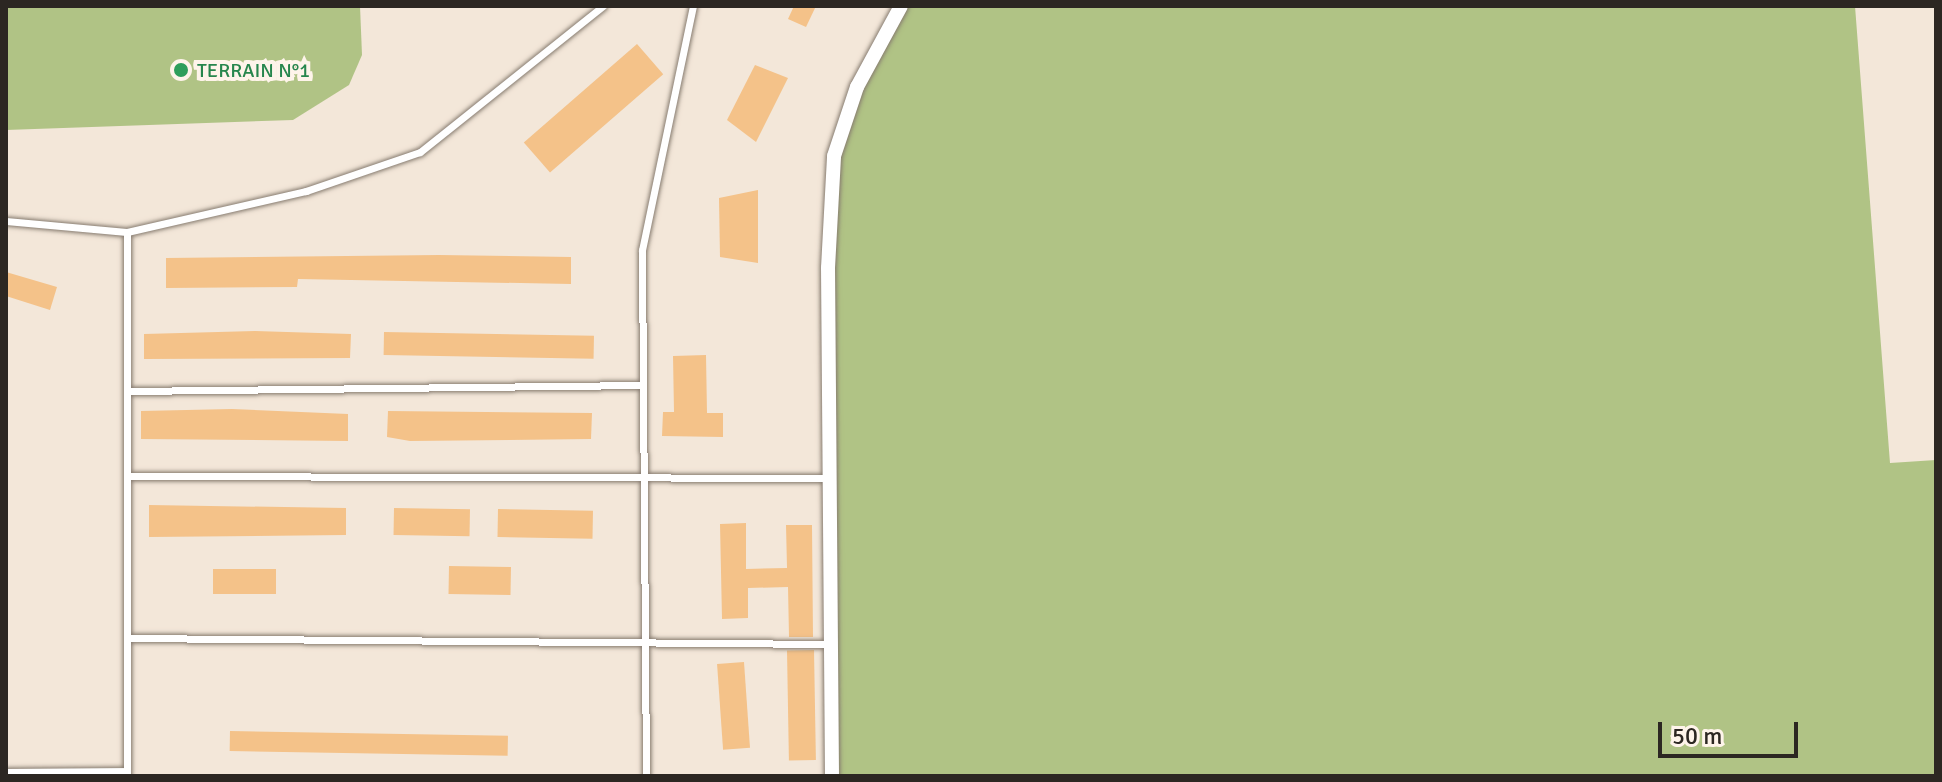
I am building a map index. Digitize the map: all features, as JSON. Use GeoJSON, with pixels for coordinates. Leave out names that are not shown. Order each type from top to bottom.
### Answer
{"type":"FeatureCollection","features":[{"type":"Feature","properties":{"kind":"street"},"geometry":{"type":"LineString","coordinates":[[832,776],[828,268],[834,156],[857,87],[901,6]]}},
{"type":"Feature","properties":{"kind":"lane"},"geometry":{"type":"LineString","coordinates":[[6,221],[127,232],[306,191],[420,152],[603,6]]}},
{"type":"Feature","properties":{"kind":"lane"},"geometry":{"type":"LineString","coordinates":[[646,776],[642,250],[693,6]]}},
{"type":"Feature","properties":{"kind":"lane"},"geometry":{"type":"LineString","coordinates":[[6,772],[127,774],[130,391],[127,232]]}},
{"type":"Feature","properties":{"kind":"lane"},"geometry":{"type":"LineString","coordinates":[[130,391],[643,385]]}},
{"type":"Feature","properties":{"kind":"lane"},"geometry":{"type":"LineString","coordinates":[[129,476],[645,473],[830,478]]}},
{"type":"Feature","properties":{"kind":"lane"},"geometry":{"type":"LineString","coordinates":[[128,638],[831,644]]}},
{"type":"Feature","properties":{"kind":"green space","name":"TERRAIN N°1"},"geometry":{"type":"Polygon","coordinates":[[[6,6],[360,6],[362,55],[349,85],[293,120],[6,130],[6,6]]]}},
{"type":"Feature","properties":{"kind":"green space"},"geometry":{"type":"Polygon","coordinates":[[[901,6],[1855,6],[1890,463],[1936,460],[1936,776],[832,776],[834,156],[857,87],[901,6]]]}},
{"type":"Feature","properties":{"kind":"building"},"geometry":{"type":"Polygon","coordinates":[[[794,6],[816,6],[806,27],[788,19],[794,6]]]}},
{"type":"Feature","properties":{"kind":"building"},"geometry":{"type":"Polygon","coordinates":[[[637,44],[663,74],[550,173],[524,142],[637,44]]]}},
{"type":"Feature","properties":{"kind":"building"},"geometry":{"type":"Polygon","coordinates":[[[755,65],[788,78],[756,142],[727,120],[755,65]]]}},
{"type":"Feature","properties":{"kind":"building"},"geometry":{"type":"Polygon","coordinates":[[[758,190],[758,263],[720,257],[719,198],[758,190]]]}},
{"type":"Feature","properties":{"kind":"building"},"geometry":{"type":"Polygon","coordinates":[[[571,257],[571,284],[298,279],[297,287],[166,288],[166,258],[571,257]]]}},
{"type":"Feature","properties":{"kind":"building"},"geometry":{"type":"Polygon","coordinates":[[[6,272],[57,287],[50,310],[6,296],[6,272]]]}},
{"type":"Feature","properties":{"kind":"building"},"geometry":{"type":"Polygon","coordinates":[[[255,331],[351,334],[350,358],[144,359],[144,334],[255,331]]]}},
{"type":"Feature","properties":{"kind":"building"},"geometry":{"type":"Polygon","coordinates":[[[384,332],[594,336],[594,359],[384,355],[384,332]]]}},
{"type":"Feature","properties":{"kind":"building"},"geometry":{"type":"Polygon","coordinates":[[[706,355],[707,413],[723,413],[723,437],[662,436],[663,412],[674,412],[673,356],[706,355]]]}},
{"type":"Feature","properties":{"kind":"building"},"geometry":{"type":"Polygon","coordinates":[[[232,409],[348,414],[348,441],[141,439],[141,411],[232,409]]]}},
{"type":"Feature","properties":{"kind":"building"},"geometry":{"type":"Polygon","coordinates":[[[388,411],[592,413],[591,439],[410,441],[387,437],[388,411]]]}},
{"type":"Feature","properties":{"kind":"building"},"geometry":{"type":"Polygon","coordinates":[[[149,505],[346,508],[346,535],[149,537],[149,505]]]}},
{"type":"Feature","properties":{"kind":"building"},"geometry":{"type":"Polygon","coordinates":[[[394,508],[470,509],[470,536],[394,535],[394,508]]]}},
{"type":"Feature","properties":{"kind":"building"},"geometry":{"type":"Polygon","coordinates":[[[498,509],[593,511],[592,539],[498,537],[498,509]]]}},
{"type":"Feature","properties":{"kind":"building"},"geometry":{"type":"Polygon","coordinates":[[[746,523],[746,569],[787,568],[786,525],[812,525],[813,637],[789,637],[788,587],[748,588],[748,618],[722,619],[720,524],[746,523]]]}},
{"type":"Feature","properties":{"kind":"building"},"geometry":{"type":"Polygon","coordinates":[[[449,566],[511,567],[511,595],[449,594],[449,566]]]}},
{"type":"Feature","properties":{"kind":"building"},"geometry":{"type":"Polygon","coordinates":[[[213,569],[276,569],[276,594],[213,594],[213,569]]]}},
{"type":"Feature","properties":{"kind":"building"},"geometry":{"type":"Polygon","coordinates":[[[787,650],[814,650],[816,760],[789,760],[787,650]]]}},
{"type":"Feature","properties":{"kind":"building"},"geometry":{"type":"Polygon","coordinates":[[[744,662],[750,748],[723,750],[717,664],[744,662]]]}},
{"type":"Feature","properties":{"kind":"building"},"geometry":{"type":"Polygon","coordinates":[[[230,731],[508,736],[508,756],[230,751],[230,731]]]}},
{"type":"Feature","properties":{"kind":"place","name":"TERRAIN N°1"},"geometry":{"type":"Point","coordinates":[181,70]}}]}
